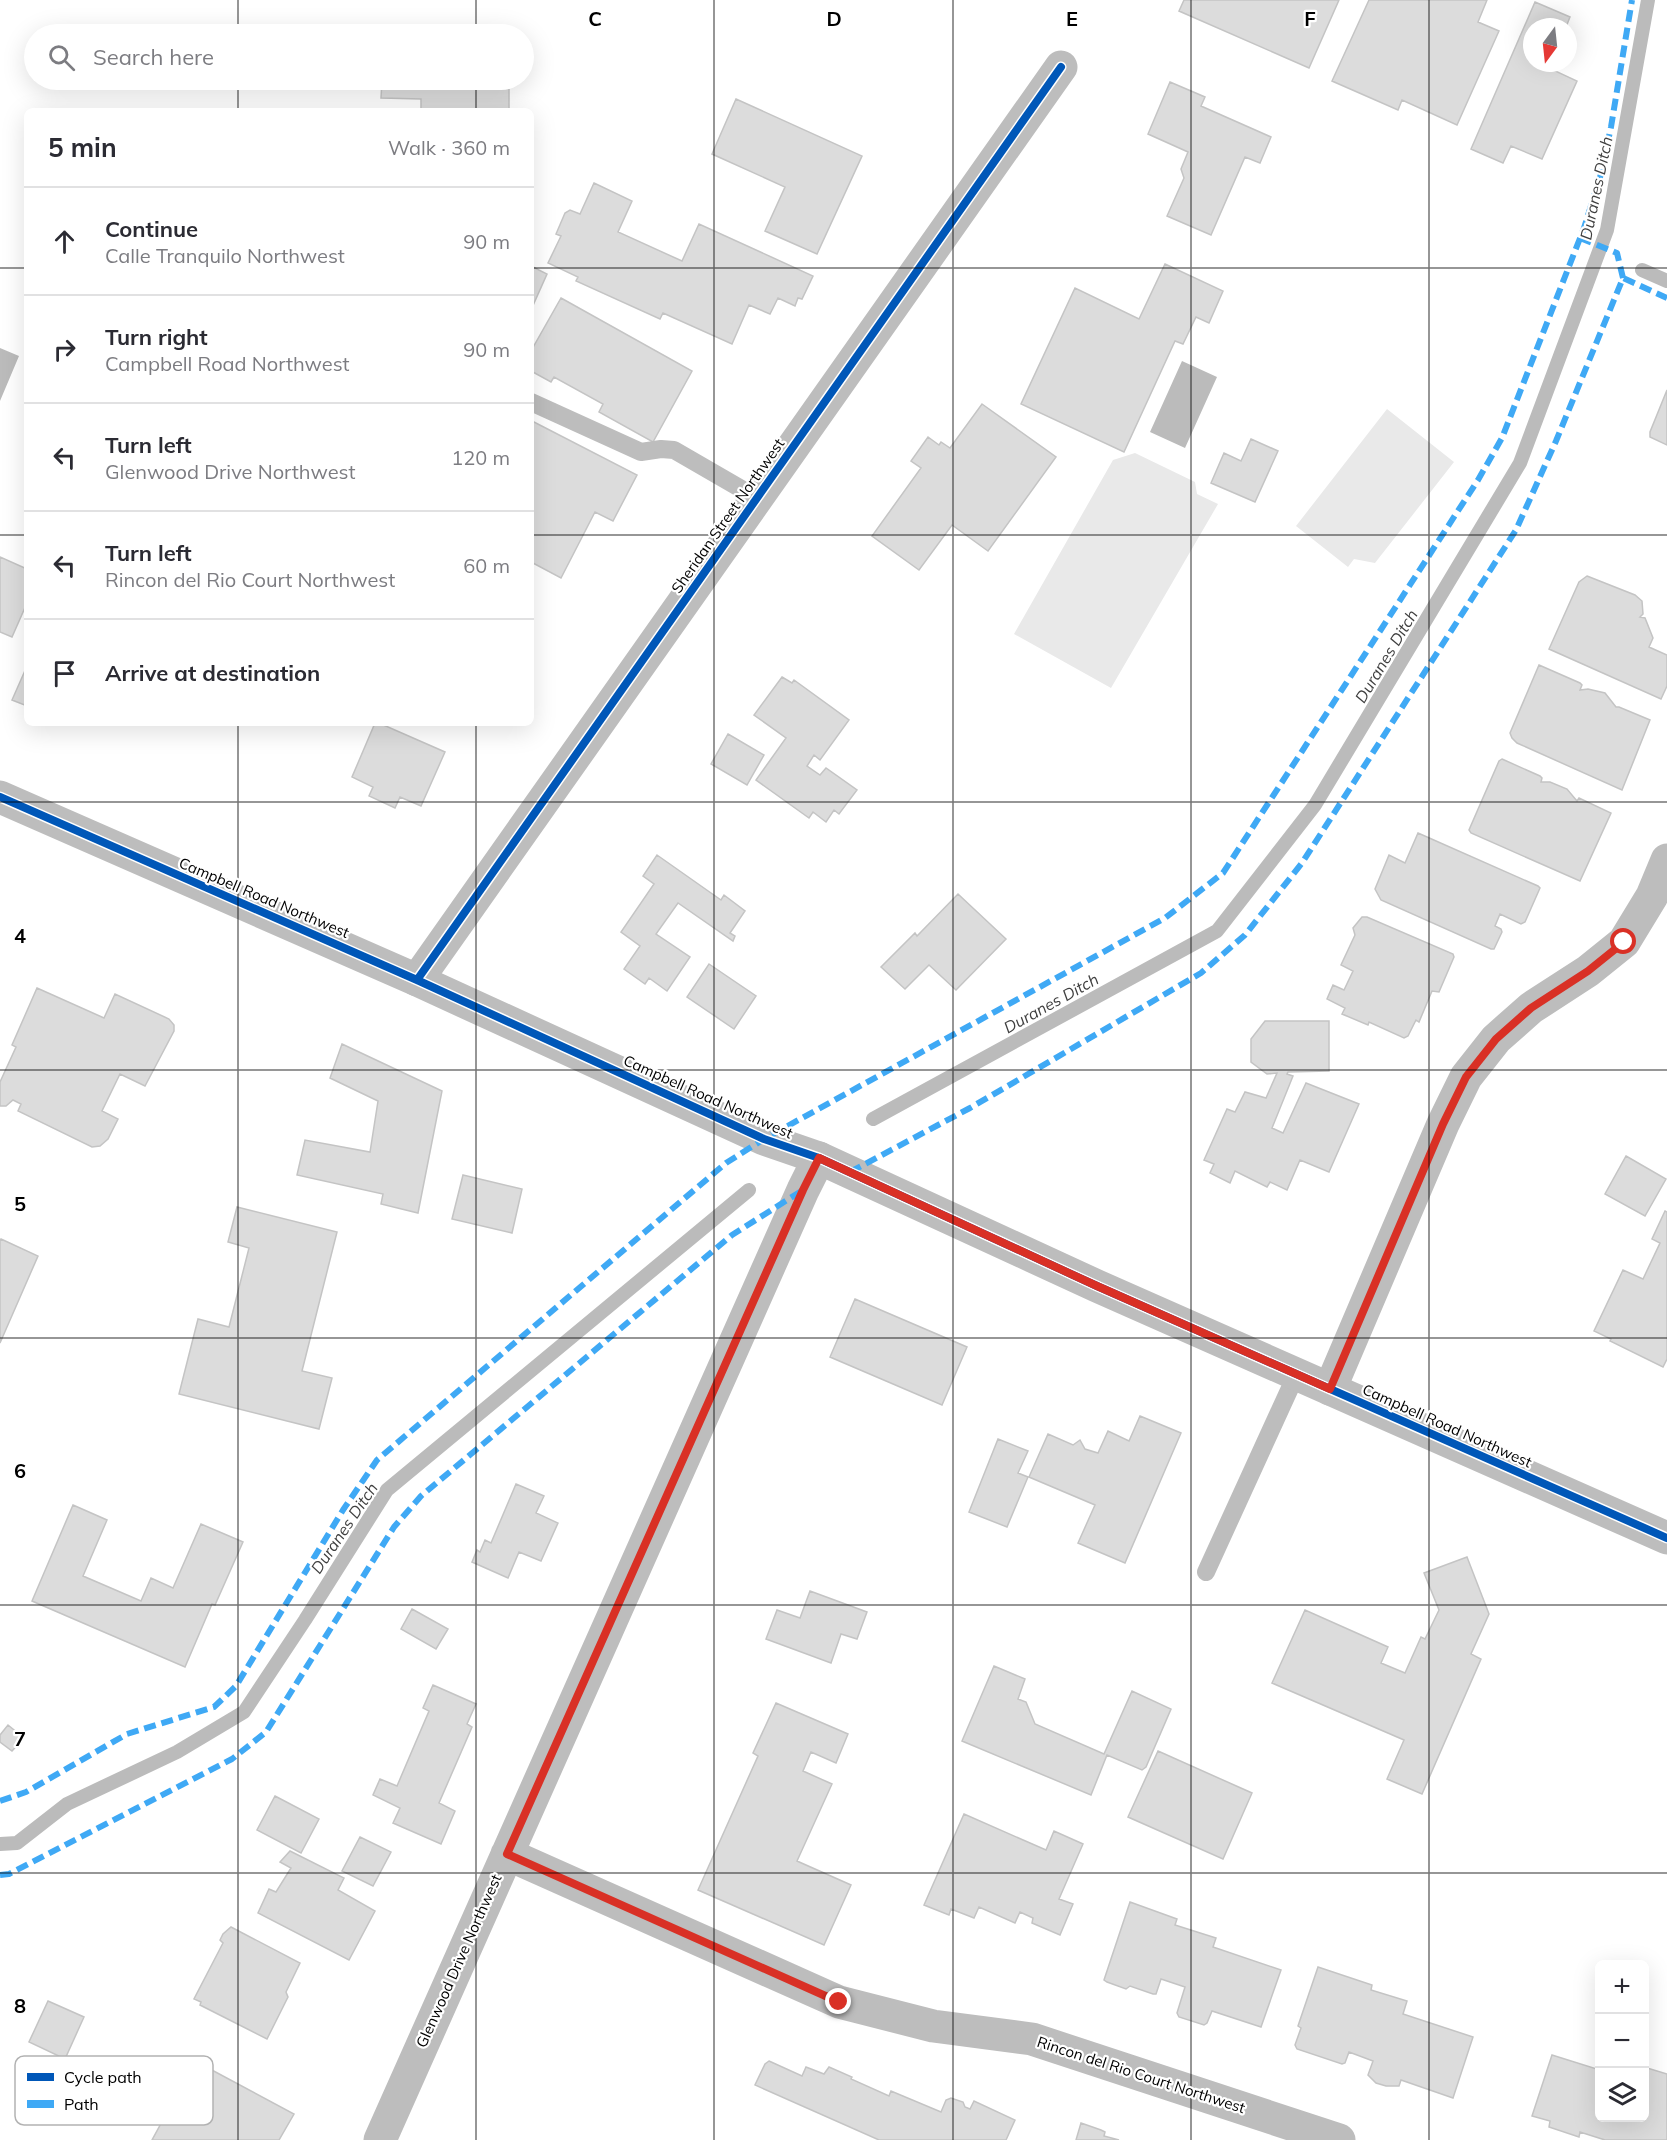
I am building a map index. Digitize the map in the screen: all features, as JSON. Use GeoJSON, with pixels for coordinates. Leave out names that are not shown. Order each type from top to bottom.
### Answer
{"type":"FeatureCollection","features":[{"type":"Feature","properties":{"kind":"street","name":"Sheridan Street Northwest"},"geometry":{"type":"LineString","coordinates":[[417,980],[1061,67]]}},
{"type":"Feature","properties":{"kind":"street","name":"Campbell Road Northwest"},"geometry":{"type":"LineString","coordinates":[[0,797],[417,980],[764,1139],[819,1158],[1097,1286],[1667,1538]]}},
{"type":"Feature","properties":{"kind":"street"},"geometry":{"type":"LineString","coordinates":[[1330,1389],[1443,1124],[1466,1077],[1496,1039],[1531,1008],[1588,971],[1624,942],[1652,896],[1667,860]]}},
{"type":"Feature","properties":{"kind":"street","name":"Glenwood Drive Northwest"},"geometry":{"type":"LineString","coordinates":[[380,2140],[819,1158]]}},
{"type":"Feature","properties":{"kind":"street","name":"Rincon del Rio Court Northwest"},"geometry":{"type":"LineString","coordinates":[[507,1854],[839,2002],[933,2026],[1032,2039],[1339,2140]]}},
{"type":"Feature","properties":{"kind":"lane"},"geometry":{"type":"LineString","coordinates":[[534,403],[641,452],[674,450],[757,498]]}},
{"type":"Feature","properties":{"kind":"lane"},"geometry":{"type":"LineString","coordinates":[[1206,1572],[1296,1375]]}},
{"type":"Feature","properties":{"kind":"shaded area"},"geometry":{"type":"Polygon","coordinates":[[[0,348],[19,356],[0,401],[0,348]]]}},
{"type":"Feature","properties":{"kind":"shaded area"},"geometry":{"type":"Polygon","coordinates":[[[1182,361],[1217,377],[1185,448],[1150,432],[1182,361]]]}},
{"type":"Feature","properties":{"kind":"shaded area"},"geometry":{"type":"Polygon","coordinates":[[[1387,409],[1454,462],[1375,563],[1354,559],[1348,567],[1296,526],[1387,409]]]}},
{"type":"Feature","properties":{"kind":"shaded area"},"geometry":{"type":"Polygon","coordinates":[[[1135,453],[1195,482],[1197,494],[1218,504],[1111,688],[1014,634],[1113,460],[1135,453]]]}},
{"type":"Feature","properties":{"kind":"building"},"geometry":{"type":"Polygon","coordinates":[[[1184,0],[1339,0],[1309,68],[1179,11],[1184,0]]]}},
{"type":"Feature","properties":{"kind":"building"},"geometry":{"type":"Polygon","coordinates":[[[1369,0],[1487,0],[1478,22],[1499,31],[1457,125],[1402,100],[1398,110],[1332,81],[1369,0]]]}},
{"type":"Feature","properties":{"kind":"building"},"geometry":{"type":"Polygon","coordinates":[[[1535,2],[1570,17],[1570,18],[1528,18],[1535,2]]]}},
{"type":"Feature","properties":{"kind":"building"},"geometry":{"type":"Polygon","coordinates":[[[1523,30],[1523,72],[1557,72],[1577,81],[1542,159],[1511,146],[1503,163],[1471,149],[1523,30]]]}},
{"type":"Feature","properties":{"kind":"building"},"geometry":{"type":"Polygon","coordinates":[[[1170,82],[1205,97],[1201,106],[1271,137],[1260,163],[1245,157],[1211,235],[1167,216],[1184,178],[1181,169],[1188,152],[1148,134],[1170,82]]]}},
{"type":"Feature","properties":{"kind":"building"},"geometry":{"type":"Polygon","coordinates":[[[381,90],[509,90],[509,108],[421,108],[421,99],[381,98],[381,90]]]}},
{"type":"Feature","properties":{"kind":"building"},"geometry":{"type":"Polygon","coordinates":[[[736,99],[862,156],[817,254],[765,231],[785,187],[712,154],[736,99]]]}},
{"type":"Feature","properties":{"kind":"building"},"geometry":{"type":"Polygon","coordinates":[[[594,183],[632,201],[618,232],[682,261],[699,224],[813,276],[802,299],[798,298],[795,306],[778,298],[770,314],[749,305],[732,344],[663,313],[660,319],[576,281],[578,277],[548,263],[561,236],[556,234],[565,213],[570,210],[580,214],[594,183]]]}},
{"type":"Feature","properties":{"kind":"building"},"geometry":{"type":"Polygon","coordinates":[[[1165,264],[1223,291],[1209,323],[1196,317],[1183,344],[1175,341],[1124,452],[1021,404],[1075,288],[1139,319],[1165,264]]]}},
{"type":"Feature","properties":{"kind":"building"},"geometry":{"type":"Polygon","coordinates":[[[534,268],[547,274],[534,303],[534,268]]]}},
{"type":"Feature","properties":{"kind":"building"},"geometry":{"type":"Polygon","coordinates":[[[561,298],[692,371],[653,442],[599,412],[603,404],[554,377],[551,382],[534,373],[534,346],[561,298]]]}},
{"type":"Feature","properties":{"kind":"building"},"geometry":{"type":"Polygon","coordinates":[[[1667,390],[1667,445],[1650,437],[1650,432],[1667,390]]]}},
{"type":"Feature","properties":{"kind":"building"},"geometry":{"type":"Polygon","coordinates":[[[982,404],[1056,457],[988,551],[952,525],[919,570],[872,536],[921,468],[911,461],[928,437],[939,445],[941,442],[950,448],[982,404]]]}},
{"type":"Feature","properties":{"kind":"building"},"geometry":{"type":"Polygon","coordinates":[[[534,422],[637,475],[613,521],[595,512],[561,578],[534,564],[534,422]]]}},
{"type":"Feature","properties":{"kind":"building"},"geometry":{"type":"Polygon","coordinates":[[[1251,439],[1278,451],[1255,502],[1211,483],[1224,453],[1241,461],[1251,439]]]}},
{"type":"Feature","properties":{"kind":"building"},"geometry":{"type":"Polygon","coordinates":[[[0,557],[24,568],[24,610],[12,637],[0,632],[0,557]]]}},
{"type":"Feature","properties":{"kind":"building"},"geometry":{"type":"Polygon","coordinates":[[[1587,576],[1635,595],[1642,601],[1643,614],[1640,617],[1645,618],[1653,638],[1649,647],[1667,655],[1667,686],[1661,699],[1549,649],[1579,582],[1587,576]]]}},
{"type":"Feature","properties":{"kind":"building"},"geometry":{"type":"Polygon","coordinates":[[[1539,665],[1580,683],[1582,685],[1580,690],[1588,689],[1605,693],[1616,707],[1650,720],[1622,790],[1517,743],[1512,738],[1510,733],[1539,665]]]}},
{"type":"Feature","properties":{"kind":"building"},"geometry":{"type":"Polygon","coordinates":[[[24,673],[24,705],[12,700],[24,673]]]}},
{"type":"Feature","properties":{"kind":"building"},"geometry":{"type":"Polygon","coordinates":[[[782,677],[792,683],[794,680],[849,720],[820,760],[814,755],[807,766],[820,775],[826,768],[857,790],[839,814],[834,810],[826,822],[813,812],[809,818],[756,780],[786,738],[754,715],[782,677]]]}},
{"type":"Feature","properties":{"kind":"building"},"geometry":{"type":"Polygon","coordinates":[[[374,726],[386,726],[445,752],[421,806],[400,797],[395,808],[369,796],[373,787],[352,777],[374,726]]]}},
{"type":"Feature","properties":{"kind":"building"},"geometry":{"type":"Polygon","coordinates":[[[728,734],[764,755],[747,785],[711,764],[728,734]]]}},
{"type":"Feature","properties":{"kind":"building"},"geometry":{"type":"Polygon","coordinates":[[[1502,759],[1540,776],[1541,782],[1550,782],[1567,789],[1577,801],[1579,798],[1611,813],[1580,881],[1471,833],[1469,830],[1499,761],[1502,759]]]}},
{"type":"Feature","properties":{"kind":"building"},"geometry":{"type":"Polygon","coordinates":[[[1418,833],[1538,886],[1540,888],[1525,922],[1521,924],[1500,914],[1495,926],[1502,932],[1494,949],[1491,949],[1381,900],[1375,889],[1389,855],[1405,863],[1418,833]]]}},
{"type":"Feature","properties":{"kind":"building"},"geometry":{"type":"Polygon","coordinates":[[[657,855],[721,900],[724,895],[745,911],[730,933],[735,936],[733,941],[678,903],[656,934],[690,957],[667,991],[649,978],[645,984],[624,969],[640,946],[621,932],[654,884],[643,876],[657,855]]]}},
{"type":"Feature","properties":{"kind":"building"},"geometry":{"type":"Polygon","coordinates":[[[958,894],[1006,939],[956,990],[929,965],[905,989],[881,967],[915,933],[917,936],[958,894]]]}},
{"type":"Feature","properties":{"kind":"building"},"geometry":{"type":"Polygon","coordinates":[[[1362,917],[1367,917],[1453,954],[1454,957],[1439,992],[1432,991],[1419,1022],[1416,1020],[1408,1036],[1404,1038],[1369,1022],[1368,1025],[1342,1014],[1345,1008],[1327,999],[1333,985],[1344,990],[1353,971],[1341,965],[1355,935],[1353,928],[1362,917]]]}},
{"type":"Feature","properties":{"kind":"building"},"geometry":{"type":"Polygon","coordinates":[[[709,964],[756,996],[734,1029],[687,997],[709,964]]]}},
{"type":"Feature","properties":{"kind":"building"},"geometry":{"type":"Polygon","coordinates":[[[37,988],[104,1018],[115,994],[169,1019],[174,1025],[174,1031],[145,1086],[120,1074],[102,1111],[118,1119],[108,1139],[100,1146],[92,1147],[18,1111],[21,1104],[13,1100],[6,1106],[0,1106],[0,1082],[16,1047],[12,1045],[37,988]]]}},
{"type":"Feature","properties":{"kind":"building"},"geometry":{"type":"Polygon","coordinates":[[[1265,1021],[1329,1021],[1329,1071],[1288,1072],[1287,1074],[1293,1076],[1272,1128],[1283,1133],[1306,1083],[1359,1104],[1329,1172],[1300,1160],[1287,1190],[1270,1182],[1267,1187],[1235,1171],[1230,1183],[1210,1173],[1214,1164],[1204,1160],[1227,1109],[1235,1112],[1245,1092],[1266,1098],[1277,1073],[1267,1074],[1251,1062],[1251,1039],[1265,1021]]]}},
{"type":"Feature","properties":{"kind":"building"},"geometry":{"type":"Polygon","coordinates":[[[342,1044],[442,1091],[418,1213],[381,1204],[383,1194],[297,1175],[305,1140],[370,1152],[378,1101],[330,1078],[342,1044]]]}},
{"type":"Feature","properties":{"kind":"building"},"geometry":{"type":"Polygon","coordinates":[[[1626,1156],[1666,1179],[1645,1216],[1605,1194],[1626,1156]]]}},
{"type":"Feature","properties":{"kind":"building"},"geometry":{"type":"Polygon","coordinates":[[[463,1175],[522,1189],[512,1233],[452,1219],[463,1175]]]}},
{"type":"Feature","properties":{"kind":"building"},"geometry":{"type":"Polygon","coordinates":[[[237,1207],[337,1232],[302,1371],[332,1378],[319,1429],[179,1394],[198,1319],[229,1327],[249,1248],[228,1242],[237,1207]]]}},
{"type":"Feature","properties":{"kind":"building"},"geometry":{"type":"Polygon","coordinates":[[[1665,1211],[1667,1212],[1667,1359],[1663,1367],[1594,1331],[1623,1270],[1643,1279],[1660,1243],[1652,1239],[1665,1211]]]}},
{"type":"Feature","properties":{"kind":"building"},"geometry":{"type":"Polygon","coordinates":[[[1,1239],[38,1256],[0,1343],[0,1241],[1,1239]]]}},
{"type":"Feature","properties":{"kind":"building"},"geometry":{"type":"Polygon","coordinates":[[[855,1299],[967,1347],[942,1405],[830,1357],[855,1299]]]}},
{"type":"Feature","properties":{"kind":"building"},"geometry":{"type":"Polygon","coordinates":[[[1140,1416],[1181,1433],[1125,1563],[1078,1543],[1095,1505],[1029,1477],[1048,1434],[1073,1445],[1080,1440],[1085,1449],[1098,1453],[1108,1431],[1129,1441],[1140,1416]]]}},
{"type":"Feature","properties":{"kind":"building"},"geometry":{"type":"Polygon","coordinates":[[[998,1439],[1028,1451],[1018,1473],[1028,1477],[1007,1527],[969,1512],[998,1439]]]}},
{"type":"Feature","properties":{"kind":"building"},"geometry":{"type":"Polygon","coordinates":[[[516,1484],[544,1496],[536,1513],[558,1523],[541,1561],[519,1552],[508,1578],[472,1562],[477,1550],[480,1552],[485,1540],[491,1543],[516,1484]]]}},
{"type":"Feature","properties":{"kind":"building"},"geometry":{"type":"Polygon","coordinates":[[[73,1505],[107,1520],[83,1576],[141,1601],[151,1578],[173,1588],[201,1524],[243,1542],[215,1605],[212,1604],[185,1667],[32,1601],[73,1505]]]}},
{"type":"Feature","properties":{"kind":"building"},"geometry":{"type":"Polygon","coordinates":[[[1467,1557],[1489,1614],[1471,1654],[1481,1659],[1422,1794],[1387,1779],[1404,1740],[1272,1683],[1305,1610],[1388,1647],[1381,1663],[1405,1673],[1421,1637],[1425,1639],[1439,1610],[1424,1573],[1467,1557]]]}},
{"type":"Feature","properties":{"kind":"building"},"geometry":{"type":"Polygon","coordinates":[[[810,1591],[867,1612],[857,1639],[841,1634],[831,1663],[766,1639],[777,1610],[800,1618],[810,1591]]]}},
{"type":"Feature","properties":{"kind":"building"},"geometry":{"type":"Polygon","coordinates":[[[412,1609],[448,1629],[436,1649],[401,1629],[412,1609]]]}},
{"type":"Feature","properties":{"kind":"building"},"geometry":{"type":"Polygon","coordinates":[[[994,1666],[1025,1679],[1018,1699],[1026,1702],[1035,1724],[1104,1754],[1132,1691],[1171,1709],[1146,1767],[1142,1770],[1107,1755],[1091,1795],[962,1741],[994,1666]]]}},
{"type":"Feature","properties":{"kind":"building"},"geometry":{"type":"Polygon","coordinates":[[[433,1685],[476,1704],[467,1724],[472,1727],[439,1803],[455,1811],[441,1844],[393,1823],[400,1808],[373,1795],[380,1779],[397,1786],[429,1711],[423,1708],[433,1685]]]}},
{"type":"Feature","properties":{"kind":"building"},"geometry":{"type":"Polygon","coordinates":[[[776,1703],[848,1734],[836,1763],[811,1752],[803,1771],[832,1784],[797,1861],[851,1885],[824,1945],[698,1890],[758,1756],[753,1753],[776,1703]]]}},
{"type":"Feature","properties":{"kind":"building"},"geometry":{"type":"Polygon","coordinates":[[[8,1725],[24,1738],[12,1751],[0,1742],[0,1735],[8,1725]]]}},
{"type":"Feature","properties":{"kind":"building"},"geometry":{"type":"Polygon","coordinates":[[[1158,1751],[1252,1793],[1223,1859],[1128,1817],[1158,1751]]]}},
{"type":"Feature","properties":{"kind":"building"},"geometry":{"type":"Polygon","coordinates":[[[275,1796],[319,1819],[301,1853],[257,1830],[275,1796]]]}},
{"type":"Feature","properties":{"kind":"building"},"geometry":{"type":"Polygon","coordinates":[[[964,1814],[1046,1850],[1054,1831],[1083,1844],[1059,1899],[1073,1904],[1060,1935],[1032,1923],[1033,1918],[1020,1912],[1015,1923],[979,1907],[974,1918],[951,1909],[949,1915],[924,1905],[964,1814]]]}},
{"type":"Feature","properties":{"kind":"building"},"geometry":{"type":"Polygon","coordinates":[[[360,1837],[391,1852],[373,1886],[342,1871],[360,1837]]]}},
{"type":"Feature","properties":{"kind":"building"},"geometry":{"type":"Polygon","coordinates":[[[290,1851],[344,1878],[338,1890],[375,1911],[349,1960],[258,1913],[269,1889],[276,1892],[291,1868],[280,1862],[290,1851]]]}},
{"type":"Feature","properties":{"kind":"building"},"geometry":{"type":"Polygon","coordinates":[[[1130,1902],[1177,1919],[1175,1925],[1216,1938],[1213,1947],[1281,1970],[1261,2027],[1212,2011],[1204,2025],[1179,2017],[1177,2013],[1185,1987],[1161,1979],[1156,1994],[1130,1986],[1126,1989],[1104,1980],[1130,1902]]]}},
{"type":"Feature","properties":{"kind":"building"},"geometry":{"type":"Polygon","coordinates":[[[231,1927],[300,1963],[286,1992],[288,1997],[267,2039],[200,2005],[201,2002],[194,1999],[223,1943],[220,1940],[223,1934],[231,1927]]]}},
{"type":"Feature","properties":{"kind":"building"},"geometry":{"type":"Polygon","coordinates":[[[1318,1967],[1372,1985],[1371,1990],[1407,2001],[1403,2014],[1473,2037],[1453,2098],[1401,2080],[1399,2086],[1376,2083],[1368,2075],[1373,2061],[1349,2052],[1345,2063],[1342,2064],[1297,2049],[1295,2045],[1301,2028],[1298,2026],[1318,1967]]]}},
{"type":"Feature","properties":{"kind":"building"},"geometry":{"type":"Polygon","coordinates":[[[48,2001],[84,2017],[66,2056],[59,2056],[29,2042],[48,2001]]]}},
{"type":"Feature","properties":{"kind":"building"},"geometry":{"type":"Polygon","coordinates":[[[1552,2055],[1595,2068],[1595,2122],[1649,2122],[1649,2069],[1667,2074],[1667,2140],[1605,2140],[1580,2132],[1579,2137],[1549,2127],[1550,2121],[1532,2116],[1552,2055]]]}},
{"type":"Feature","properties":{"kind":"building"},"geometry":{"type":"Polygon","coordinates":[[[769,2061],[802,2076],[806,2067],[824,2074],[829,2067],[889,2096],[891,2091],[941,2112],[946,2100],[951,2098],[963,2102],[965,2107],[970,2109],[974,2101],[1015,2120],[1006,2140],[879,2140],[755,2085],[765,2064],[769,2061]]]}},
{"type":"Feature","properties":{"kind":"building"},"geometry":{"type":"Polygon","coordinates":[[[213,2071],[294,2114],[279,2140],[152,2140],[160,2125],[213,2125],[213,2071]]]}},
{"type":"Feature","properties":{"kind":"building"},"geometry":{"type":"Polygon","coordinates":[[[1081,2123],[1105,2132],[1104,2136],[1119,2140],[1076,2140],[1081,2123]]]}},
{"type":"Feature","properties":{"kind":"waterway","name":"Duranes Ditch"},"geometry":{"type":"LineString","coordinates":[[873,1119],[1217,931],[1315,805],[1520,463],[1607,230],[1648,0]]}},
{"type":"Feature","properties":{"kind":"waterway"},"geometry":{"type":"LineString","coordinates":[[1642,270],[1667,281]]}},
{"type":"Feature","properties":{"kind":"waterway","name":"Duranes Ditch"},"geometry":{"type":"LineString","coordinates":[[0,1844],[17,1843],[67,1804],[177,1752],[244,1712],[387,1490],[749,1190]]}},
{"type":"Feature","properties":{"kind":"marked path"},"geometry":{"type":"LineString","coordinates":[[0,1801],[26,1792],[127,1734],[214,1707],[236,1686],[343,1510],[377,1460],[726,1163],[764,1139],[1165,918],[1223,873],[1478,480],[1502,438],[1584,228],[1601,174],[1632,0]]}},
{"type":"Feature","properties":{"kind":"marked path"},"geometry":{"type":"LineString","coordinates":[[1580,238],[1617,253],[1623,278]]}},
{"type":"Feature","properties":{"kind":"marked path"},"geometry":{"type":"LineString","coordinates":[[850,1172],[970,1108],[1201,973],[1245,935],[1302,863],[1516,530],[1556,441],[1623,278],[1667,298]]}},
{"type":"Feature","properties":{"kind":"marked path"},"geometry":{"type":"LineString","coordinates":[[0,1875],[9,1874],[232,1759],[266,1732],[394,1527],[421,1496],[732,1235],[803,1190]]}},
{"type":"Feature","properties":{"kind":"cycle path"},"geometry":{"type":"LineString","coordinates":[[417,980],[1061,67]]}},
{"type":"Feature","properties":{"kind":"cycle path"},"geometry":{"type":"LineString","coordinates":[[0,797],[417,980],[764,1139],[819,1158],[1097,1286],[1667,1538]]}},
{"type":"Feature","properties":{"kind":"route"},"geometry":{"type":"LineString","coordinates":[[839,2002],[507,1854],[819,1158],[1097,1286],[1330,1389],[1443,1124],[1466,1077],[1496,1039],[1531,1008],[1588,971],[1624,942]]}}]}
